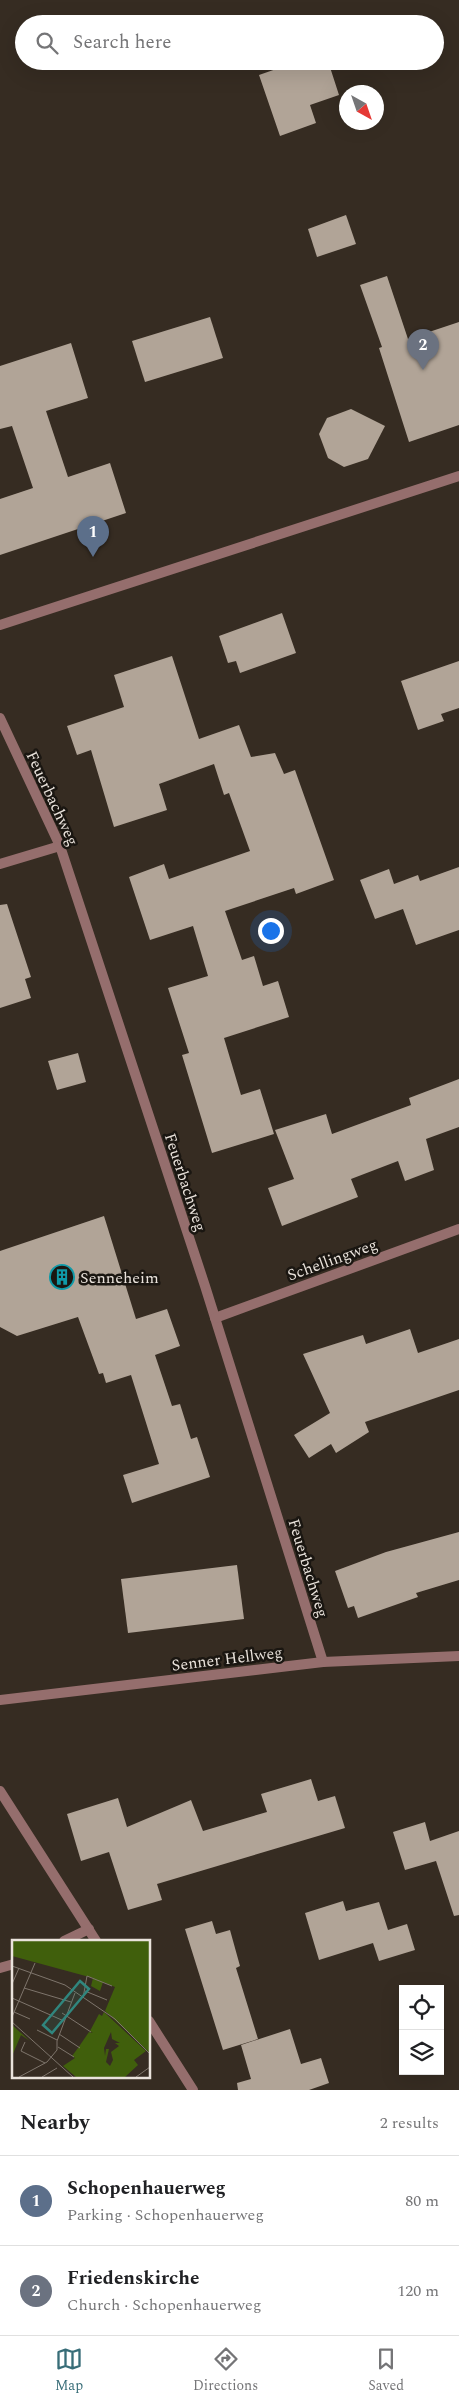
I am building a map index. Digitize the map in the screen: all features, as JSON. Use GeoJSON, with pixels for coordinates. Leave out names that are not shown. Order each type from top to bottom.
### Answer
{"type":"FeatureCollection","features":[{"type":"Feature","properties":{"kind":"street"},"geometry":{"type":"LineString","coordinates":[[0,625],[459,476]]}},
{"type":"Feature","properties":{"kind":"street","name":"Feuerbachweg"},"geometry":{"type":"LineString","coordinates":[[0,718],[60,846],[215,1318],[323,1662]]}},
{"type":"Feature","properties":{"kind":"street"},"geometry":{"type":"LineString","coordinates":[[0,864],[60,846]]}},
{"type":"Feature","properties":{"kind":"street","name":"Schellingweg"},"geometry":{"type":"LineString","coordinates":[[215,1318],[459,1229]]}},
{"type":"Feature","properties":{"kind":"street","name":"Senner Hellweg"},"geometry":{"type":"LineString","coordinates":[[0,1700],[323,1662],[459,1656]]}},
{"type":"Feature","properties":{"kind":"street"},"geometry":{"type":"LineString","coordinates":[[0,1791],[95,1940]]}},
{"type":"Feature","properties":{"kind":"street"},"geometry":{"type":"LineString","coordinates":[[66,1940],[88,1929]]}},
{"type":"Feature","properties":{"kind":"street"},"geometry":{"type":"LineString","coordinates":[[150,2024],[193,2090]]}},
{"type":"Feature","properties":{"kind":"building"},"geometry":{"type":"Polygon","coordinates":[[[273,70],[331,70],[339,95],[310,105],[316,123],[280,136],[259,75],[273,70]]]}},
{"type":"Feature","properties":{"kind":"building"},"geometry":{"type":"Polygon","coordinates":[[[346,215],[356,244],[317,257],[308,229],[346,215]]]}},
{"type":"Feature","properties":{"kind":"building"},"geometry":{"type":"Polygon","coordinates":[[[387,276],[408,339],[459,322],[459,425],[409,442],[379,348],[382,347],[360,285],[387,276]]]}},
{"type":"Feature","properties":{"kind":"building"},"geometry":{"type":"Polygon","coordinates":[[[210,317],[223,358],[145,382],[132,341],[210,317]]]}},
{"type":"Feature","properties":{"kind":"building"},"geometry":{"type":"Polygon","coordinates":[[[71,343],[88,398],[46,411],[68,477],[110,463],[126,513],[0,555],[0,499],[33,488],[12,426],[0,429],[0,366],[71,343]]]}},
{"type":"Feature","properties":{"kind":"building"},"geometry":{"type":"Polygon","coordinates":[[[351,409],[385,426],[368,459],[344,467],[328,458],[319,434],[327,418],[351,409]]]}},
{"type":"Feature","properties":{"kind":"building"},"geometry":{"type":"Polygon","coordinates":[[[282,613],[296,653],[240,673],[236,661],[228,663],[219,636],[282,613]]]}},
{"type":"Feature","properties":{"kind":"building"},"geometry":{"type":"Polygon","coordinates":[[[172,656],[199,739],[239,725],[251,757],[275,753],[284,774],[295,770],[334,880],[296,894],[294,888],[225,911],[242,960],[254,956],[263,986],[278,981],[289,1017],[224,1038],[241,1095],[260,1089],[274,1134],[212,1153],[182,1055],[189,1053],[168,988],[208,976],[193,926],[150,940],[129,877],[164,864],[169,879],[250,851],[229,793],[224,795],[214,764],[159,784],[167,810],[114,827],[91,750],[77,755],[67,726],[124,707],[114,675],[172,656]]]}},
{"type":"Feature","properties":{"kind":"building"},"geometry":{"type":"Polygon","coordinates":[[[459,661],[459,708],[441,714],[444,721],[418,730],[401,681],[459,661]]]}},
{"type":"Feature","properties":{"kind":"building"},"geometry":{"type":"Polygon","coordinates":[[[459,867],[459,930],[416,945],[403,909],[375,919],[360,880],[389,869],[394,884],[418,875],[420,881],[459,867]]]}},
{"type":"Feature","properties":{"kind":"building"},"geometry":{"type":"Polygon","coordinates":[[[7,904],[31,977],[25,979],[31,998],[0,1008],[0,905],[7,904]]]}},
{"type":"Feature","properties":{"kind":"building"},"geometry":{"type":"Polygon","coordinates":[[[78,1053],[86,1082],[57,1090],[48,1061],[78,1053]]]}},
{"type":"Feature","properties":{"kind":"building"},"geometry":{"type":"Polygon","coordinates":[[[459,1079],[459,1127],[426,1139],[434,1170],[405,1181],[398,1161],[351,1179],[358,1197],[282,1226],[268,1188],[294,1179],[275,1130],[326,1114],[332,1134],[411,1105],[409,1098],[459,1079]]]}},
{"type":"Feature","properties":{"kind":"building"},"geometry":{"type":"Polygon","coordinates":[[[104,1216],[136,1319],[167,1309],[180,1346],[155,1355],[172,1406],[180,1404],[191,1439],[197,1437],[210,1477],[132,1503],[123,1475],[159,1464],[131,1375],[106,1383],[103,1373],[99,1374],[78,1317],[17,1336],[0,1327],[0,1251],[104,1216]]]}},
{"type":"Feature","properties":{"kind":"building"},"geometry":{"type":"Polygon","coordinates":[[[410,1329],[418,1353],[459,1339],[459,1390],[365,1422],[369,1432],[336,1453],[331,1444],[309,1458],[294,1435],[330,1413],[303,1354],[363,1335],[366,1344],[410,1329]]]}},
{"type":"Feature","properties":{"kind":"building"},"geometry":{"type":"Polygon","coordinates":[[[459,1532],[459,1580],[416,1593],[418,1597],[358,1618],[354,1606],[348,1608],[335,1571],[386,1552],[459,1532]]]}},
{"type":"Feature","properties":{"kind":"building"},"geometry":{"type":"Polygon","coordinates":[[[237,1565],[244,1619],[128,1633],[121,1579],[237,1565]]]}},
{"type":"Feature","properties":{"kind":"building"},"geometry":{"type":"Polygon","coordinates":[[[311,1779],[318,1801],[335,1796],[345,1828],[157,1884],[162,1900],[128,1910],[109,1852],[81,1861],[67,1814],[118,1798],[127,1827],[191,1800],[203,1831],[267,1812],[261,1794],[311,1779]]]}},
{"type":"Feature","properties":{"kind":"building"},"geometry":{"type":"Polygon","coordinates":[[[425,1822],[430,1841],[459,1831],[459,1915],[454,1916],[436,1861],[405,1870],[393,1832],[425,1822]]]}},
{"type":"Feature","properties":{"kind":"building"},"geometry":{"type":"Polygon","coordinates":[[[343,1901],[346,1911],[379,1902],[388,1930],[407,1924],[415,1950],[379,1961],[373,1943],[319,1960],[305,1913],[343,1901]]]}},
{"type":"Feature","properties":{"kind":"building"},"geometry":{"type":"Polygon","coordinates":[[[212,1921],[216,1934],[230,1930],[240,1966],[236,1968],[258,2039],[223,2050],[185,1929],[212,1921]]]}},
{"type":"Feature","properties":{"kind":"building"},"geometry":{"type":"Polygon","coordinates":[[[290,2029],[301,2064],[321,2058],[329,2083],[309,2090],[238,2090],[237,2083],[251,2079],[241,2045],[290,2029]]]}},
{"type":"Feature","properties":{"kind":"place","name":"Friedenskirche"},"geometry":{"type":"Point","coordinates":[423,370]}},
{"type":"Feature","properties":{"kind":"place","name":"Schopenhauerweg"},"geometry":{"type":"Point","coordinates":[93,557]}},
{"type":"Feature","properties":{"kind":"place","name":"Senneheim"},"geometry":{"type":"Point","coordinates":[62,1277]}}]}
